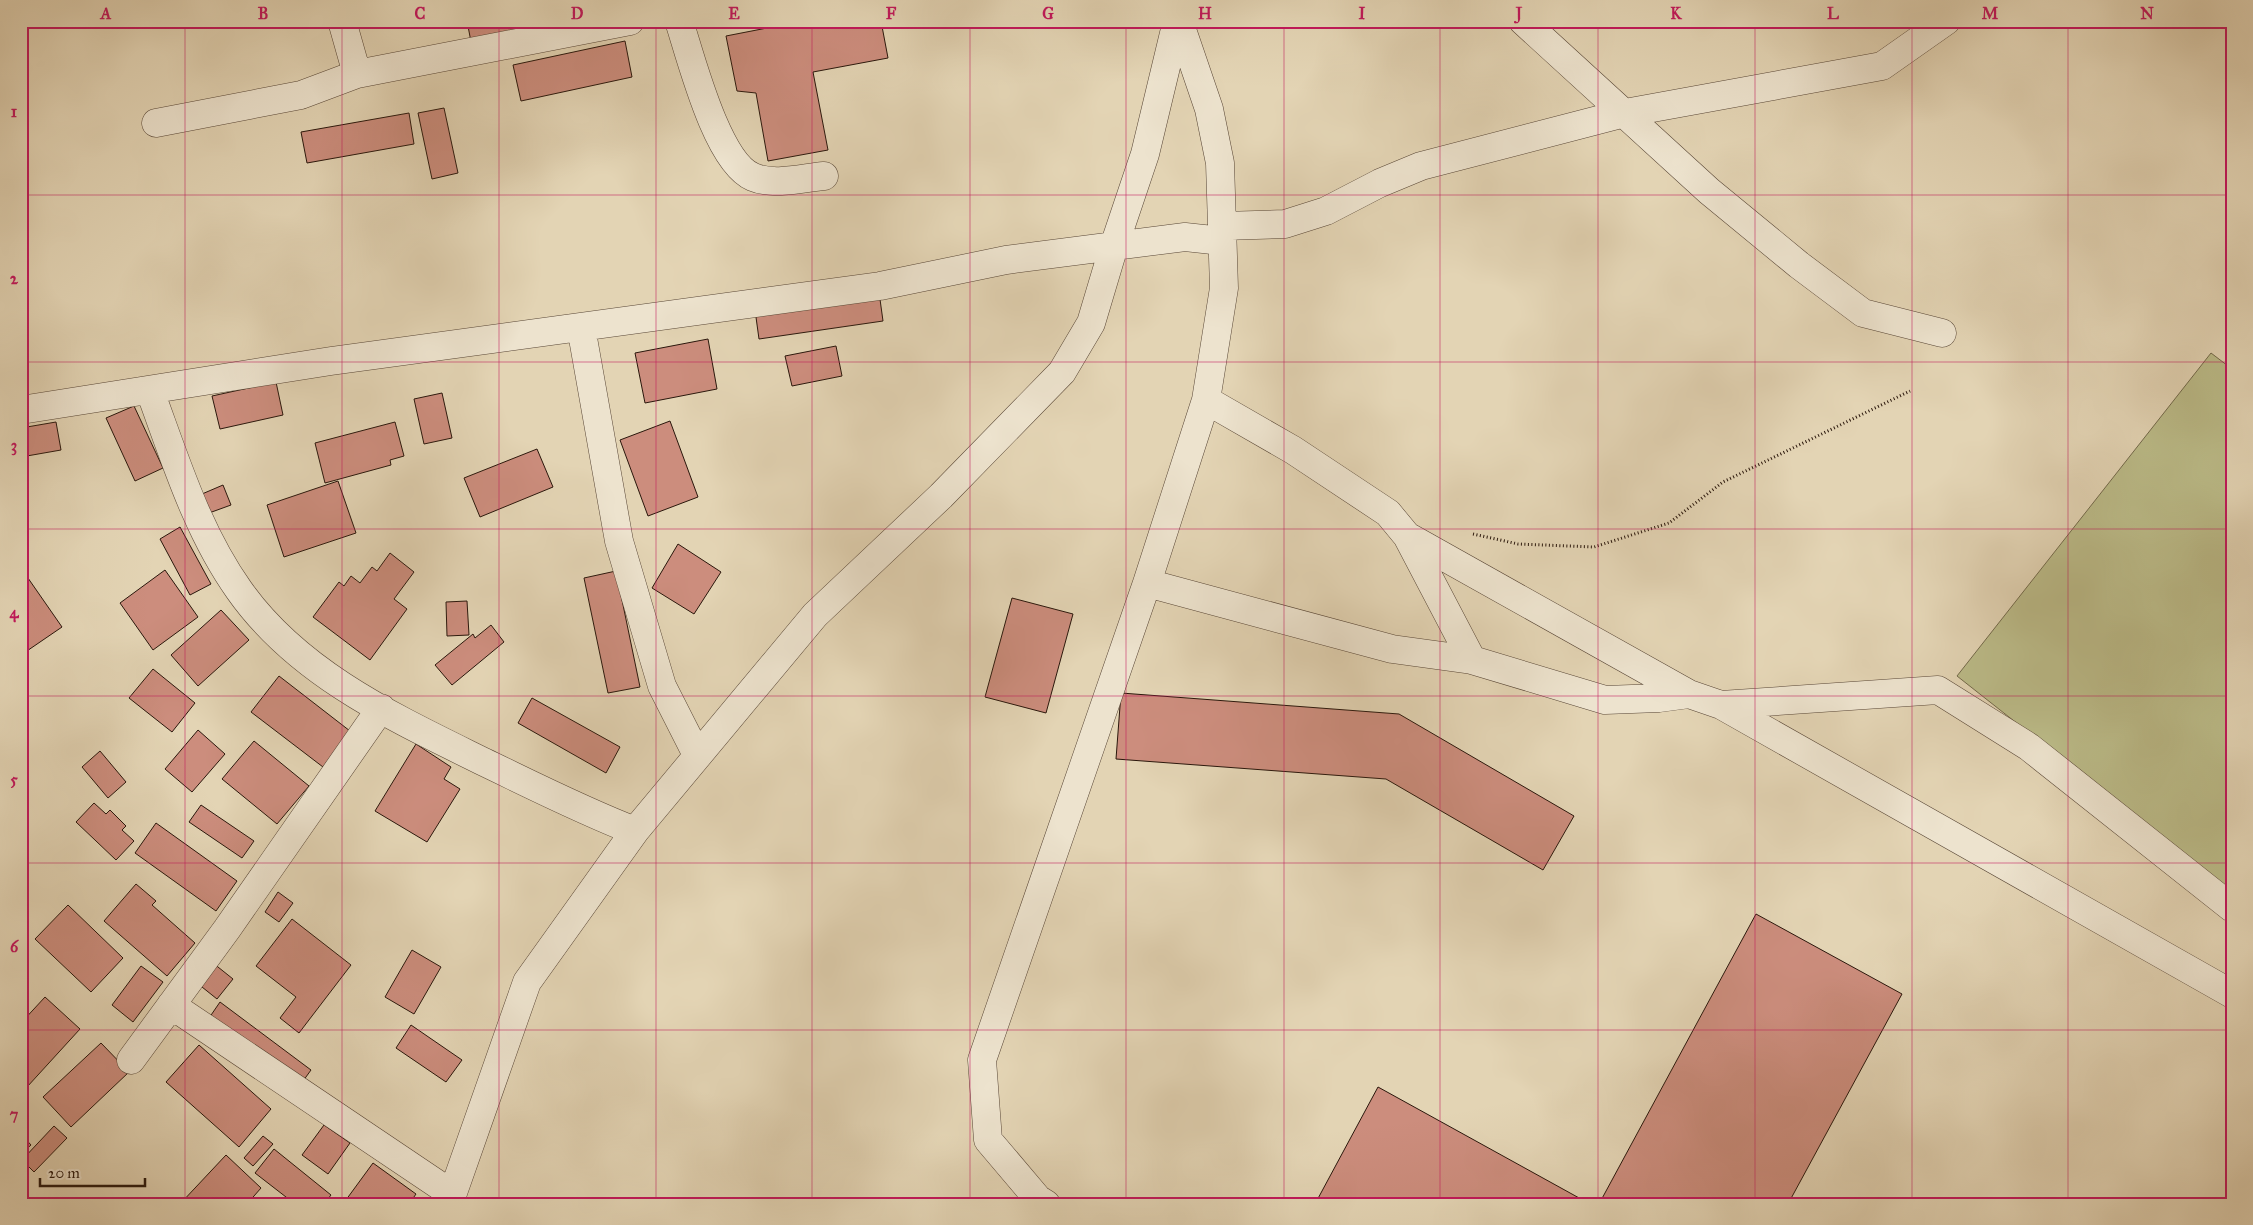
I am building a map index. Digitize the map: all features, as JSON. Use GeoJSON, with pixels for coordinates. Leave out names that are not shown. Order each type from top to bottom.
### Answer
{"type":"FeatureCollection","features":[{"type":"Feature","properties":{"kind":"street"},"geometry":{"type":"LineString","coordinates":[[342,21],[357,74]]}},
{"type":"Feature","properties":{"kind":"street"},"geometry":{"type":"LineString","coordinates":[[156,123],[301,94],[357,74],[630,21]]}},
{"type":"Feature","properties":{"kind":"street"},"geometry":{"type":"LineString","coordinates":[[679,21],[708,107],[724,147],[740,168],[752,177],[774,182],[824,176]]}},
{"type":"Feature","properties":{"kind":"street"},"geometry":{"type":"LineString","coordinates":[[1046,1204],[1038,1199],[988,1140],[982,1060],[1147,583],[1206,400],[1224,288],[1220,162],[1208,109],[1178,21]]}},
{"type":"Feature","properties":{"kind":"street"},"geometry":{"type":"LineString","coordinates":[[171,1005],[451,1199],[527,982],[635,831],[816,615],[941,496],[1062,372],[1091,323],[1114,246],[1145,154],[1178,21]]}},
{"type":"Feature","properties":{"kind":"street"},"geometry":{"type":"LineString","coordinates":[[1523,21],[1709,191],[1799,265],[1863,313],[1942,333]]}},
{"type":"Feature","properties":{"kind":"street"},"geometry":{"type":"LineString","coordinates":[[21,410],[332,361],[880,286],[1006,260],[1185,237],[1223,234],[1285,224],[1326,211],[1380,183],[1421,166],[1625,113],[1882,66],[1946,21]]}},
{"type":"Feature","properties":{"kind":"street"},"geometry":{"type":"LineString","coordinates":[[581,327],[619,541],[662,686],[697,755]]}},
{"type":"Feature","properties":{"kind":"street"},"geometry":{"type":"LineString","coordinates":[[150,391],[199,521],[238,589],[259,617],[316,670],[410,725],[589,813],[635,831]]}},
{"type":"Feature","properties":{"kind":"street"},"geometry":{"type":"LineString","coordinates":[[1206,400],[1293,450],[1388,513],[1407,536],[1472,660]]}},
{"type":"Feature","properties":{"kind":"street"},"geometry":{"type":"LineString","coordinates":[[1407,536],[1688,694],[1721,704],[2232,994]]}},
{"type":"Feature","properties":{"kind":"street"},"geometry":{"type":"LineString","coordinates":[[1147,583],[1392,649],[1472,660],[1605,700],[1659,698],[1688,694]]}},
{"type":"Feature","properties":{"kind":"street"},"geometry":{"type":"LineString","coordinates":[[1721,704],[1938,690],[2029,747],[2232,908]]}},
{"type":"Feature","properties":{"kind":"street"},"geometry":{"type":"LineString","coordinates":[[132,1060],[381,708]]}},
{"type":"Feature","properties":{"kind":"path"},"geometry":{"type":"LineString","coordinates":[[1472,534],[1518,544],[1594,547],[1669,523],[1723,482],[1910,391]]}},
{"type":"Feature","properties":{"kind":"green space"},"geometry":{"type":"Polygon","coordinates":[[[2211,353],[2232,369],[2232,893],[1957,676],[2211,353]]]}},
{"type":"Feature","properties":{"kind":"building"},"geometry":{"type":"Polygon","coordinates":[[[467,21],[555,21],[557,32],[472,47],[467,21]]]}},
{"type":"Feature","properties":{"kind":"building"},"geometry":{"type":"Polygon","coordinates":[[[803,21],[881,21],[888,58],[813,72],[828,150],[768,161],[756,93],[737,91],[726,36],[803,21]]]}},
{"type":"Feature","properties":{"kind":"building"},"geometry":{"type":"Polygon","coordinates":[[[625,41],[632,77],[521,101],[513,65],[625,41]]]}},
{"type":"Feature","properties":{"kind":"building"},"geometry":{"type":"Polygon","coordinates":[[[444,108],[458,173],[432,179],[418,113],[444,108]]]}},
{"type":"Feature","properties":{"kind":"building"},"geometry":{"type":"Polygon","coordinates":[[[409,113],[414,144],[307,163],[301,132],[409,113]]]}},
{"type":"Feature","properties":{"kind":"building"},"geometry":{"type":"Polygon","coordinates":[[[879,292],[883,321],[759,339],[755,310],[879,292]]]}},
{"type":"Feature","properties":{"kind":"building"},"geometry":{"type":"Polygon","coordinates":[[[708,339],[717,389],[645,403],[635,353],[708,339]]]}},
{"type":"Feature","properties":{"kind":"building"},"geometry":{"type":"Polygon","coordinates":[[[836,346],[842,376],[792,386],[785,356],[836,346]]]}},
{"type":"Feature","properties":{"kind":"building"},"geometry":{"type":"Polygon","coordinates":[[[276,382],[283,415],[220,429],[212,396],[276,382]]]}},
{"type":"Feature","properties":{"kind":"building"},"geometry":{"type":"Polygon","coordinates":[[[442,393],[452,438],[424,444],[414,399],[442,393]]]}},
{"type":"Feature","properties":{"kind":"building"},"geometry":{"type":"Polygon","coordinates":[[[134,406],[163,468],[135,481],[106,418],[134,406]]]}},
{"type":"Feature","properties":{"kind":"building"},"geometry":{"type":"Polygon","coordinates":[[[670,421],[698,497],[648,516],[620,440],[670,421]]]}},
{"type":"Feature","properties":{"kind":"building"},"geometry":{"type":"Polygon","coordinates":[[[56,422],[61,450],[21,457],[21,428],[56,422]]]}},
{"type":"Feature","properties":{"kind":"building"},"geometry":{"type":"Polygon","coordinates":[[[395,422],[404,456],[390,460],[391,465],[325,483],[315,443],[395,422]]]}},
{"type":"Feature","properties":{"kind":"building"},"geometry":{"type":"Polygon","coordinates":[[[537,449],[553,487],[480,517],[464,478],[537,449]]]}},
{"type":"Feature","properties":{"kind":"building"},"geometry":{"type":"Polygon","coordinates":[[[338,481],[356,533],[284,557],[267,505],[338,481]]]}},
{"type":"Feature","properties":{"kind":"building"},"geometry":{"type":"Polygon","coordinates":[[[223,485],[231,505],[209,513],[202,494],[223,485]]]}},
{"type":"Feature","properties":{"kind":"building"},"geometry":{"type":"Polygon","coordinates":[[[180,527],[211,584],[190,595],[160,539],[180,527]]]}},
{"type":"Feature","properties":{"kind":"building"},"geometry":{"type":"Polygon","coordinates":[[[678,544],[721,572],[694,614],[652,588],[678,544]]]}},
{"type":"Feature","properties":{"kind":"building"},"geometry":{"type":"Polygon","coordinates":[[[390,553],[414,572],[394,599],[407,609],[370,660],[313,617],[339,582],[344,586],[351,576],[360,583],[372,567],[377,571],[390,553]]]}},
{"type":"Feature","properties":{"kind":"building"},"geometry":{"type":"Polygon","coordinates":[[[21,568],[62,627],[21,655],[21,568]]]}},
{"type":"Feature","properties":{"kind":"building"},"geometry":{"type":"Polygon","coordinates":[[[165,570],[198,617],[153,650],[120,603],[165,570]]]}},
{"type":"Feature","properties":{"kind":"building"},"geometry":{"type":"Polygon","coordinates":[[[616,571],[640,687],[608,693],[584,578],[616,571]]]}},
{"type":"Feature","properties":{"kind":"building"},"geometry":{"type":"Polygon","coordinates":[[[1012,598],[1073,614],[1046,713],[985,697],[1012,598]]]}},
{"type":"Feature","properties":{"kind":"building"},"geometry":{"type":"Polygon","coordinates":[[[467,601],[469,635],[447,636],[446,602],[467,601]]]}},
{"type":"Feature","properties":{"kind":"building"},"geometry":{"type":"Polygon","coordinates":[[[221,610],[249,640],[198,686],[171,655],[221,610]]]}},
{"type":"Feature","properties":{"kind":"building"},"geometry":{"type":"Polygon","coordinates":[[[491,625],[504,642],[452,685],[435,665],[473,634],[475,638],[491,625]]]}},
{"type":"Feature","properties":{"kind":"building"},"geometry":{"type":"Polygon","coordinates":[[[153,669],[195,703],[172,732],[129,698],[153,669]]]}},
{"type":"Feature","properties":{"kind":"building"},"geometry":{"type":"Polygon","coordinates":[[[279,676],[350,731],[323,767],[251,712],[279,676]]]}},
{"type":"Feature","properties":{"kind":"building"},"geometry":{"type":"Polygon","coordinates":[[[1121,693],[1399,714],[1574,816],[1543,870],[1386,779],[1116,759],[1121,693]]]}},
{"type":"Feature","properties":{"kind":"building"},"geometry":{"type":"Polygon","coordinates":[[[532,698],[620,747],[606,773],[518,723],[532,698]]]}},
{"type":"Feature","properties":{"kind":"building"},"geometry":{"type":"Polygon","coordinates":[[[198,730],[225,754],[192,792],[165,769],[198,730]]]}},
{"type":"Feature","properties":{"kind":"building"},"geometry":{"type":"Polygon","coordinates":[[[254,741],[309,786],[277,824],[222,779],[254,741]]]}},
{"type":"Feature","properties":{"kind":"building"},"geometry":{"type":"Polygon","coordinates":[[[416,744],[451,767],[444,779],[460,789],[427,842],[375,811],[416,744]]]}},
{"type":"Feature","properties":{"kind":"building"},"geometry":{"type":"Polygon","coordinates":[[[100,751],[126,782],[108,798],[82,767],[100,751]]]}},
{"type":"Feature","properties":{"kind":"building"},"geometry":{"type":"Polygon","coordinates":[[[94,803],[106,814],[110,810],[126,826],[122,830],[134,841],[116,860],[76,822],[94,803]]]}},
{"type":"Feature","properties":{"kind":"building"},"geometry":{"type":"Polygon","coordinates":[[[201,805],[254,841],[242,858],[189,822],[201,805]]]}},
{"type":"Feature","properties":{"kind":"building"},"geometry":{"type":"Polygon","coordinates":[[[156,823],[237,881],[216,911],[135,853],[156,823]]]}},
{"type":"Feature","properties":{"kind":"building"},"geometry":{"type":"Polygon","coordinates":[[[136,884],[156,901],[152,905],[195,943],[167,976],[104,921],[136,884]]]}},
{"type":"Feature","properties":{"kind":"building"},"geometry":{"type":"Polygon","coordinates":[[[278,892],[293,903],[279,922],[265,912],[278,892]]]}},
{"type":"Feature","properties":{"kind":"building"},"geometry":{"type":"Polygon","coordinates":[[[68,905],[123,958],[91,992],[35,939],[68,905]]]}},
{"type":"Feature","properties":{"kind":"building"},"geometry":{"type":"Polygon","coordinates":[[[1756,914],[1902,994],[1788,1204],[1599,1204],[1756,914]]]}},
{"type":"Feature","properties":{"kind":"building"},"geometry":{"type":"Polygon","coordinates":[[[292,919],[351,965],[299,1033],[280,1018],[296,997],[256,966],[292,919]]]}},
{"type":"Feature","properties":{"kind":"building"},"geometry":{"type":"Polygon","coordinates":[[[412,950],[441,967],[414,1014],[385,997],[412,950]]]}},
{"type":"Feature","properties":{"kind":"building"},"geometry":{"type":"Polygon","coordinates":[[[213,963],[233,979],[217,999],[197,983],[213,963]]]}},
{"type":"Feature","properties":{"kind":"building"},"geometry":{"type":"Polygon","coordinates":[[[141,966],[163,982],[133,1022],[112,1005],[141,966]]]}},
{"type":"Feature","properties":{"kind":"building"},"geometry":{"type":"Polygon","coordinates":[[[45,997],[80,1029],[27,1087],[21,1082],[21,1023],[45,997]]]}},
{"type":"Feature","properties":{"kind":"building"},"geometry":{"type":"Polygon","coordinates":[[[220,1002],[311,1070],[298,1088],[207,1021],[220,1002]]]}},
{"type":"Feature","properties":{"kind":"building"},"geometry":{"type":"Polygon","coordinates":[[[411,1025],[462,1060],[446,1082],[396,1048],[411,1025]]]}},
{"type":"Feature","properties":{"kind":"building"},"geometry":{"type":"Polygon","coordinates":[[[101,1043],[129,1072],[71,1127],[43,1097],[101,1043]]]}},
{"type":"Feature","properties":{"kind":"building"},"geometry":{"type":"Polygon","coordinates":[[[199,1045],[271,1109],[239,1147],[166,1082],[199,1045]]]}},
{"type":"Feature","properties":{"kind":"building"},"geometry":{"type":"Polygon","coordinates":[[[1378,1087],[1590,1204],[1315,1204],[1378,1087]]]}},
{"type":"Feature","properties":{"kind":"building"},"geometry":{"type":"Polygon","coordinates":[[[324,1125],[350,1143],[328,1174],[302,1155],[324,1125]]]}},
{"type":"Feature","properties":{"kind":"building"},"geometry":{"type":"Polygon","coordinates":[[[54,1126],[67,1138],[34,1172],[22,1160],[54,1126]]]}},
{"type":"Feature","properties":{"kind":"building"},"geometry":{"type":"Polygon","coordinates":[[[21,1134],[31,1145],[21,1154],[21,1134]]]}},
{"type":"Feature","properties":{"kind":"building"},"geometry":{"type":"Polygon","coordinates":[[[263,1136],[273,1144],[253,1166],[244,1158],[263,1136]]]}},
{"type":"Feature","properties":{"kind":"building"},"geometry":{"type":"Polygon","coordinates":[[[274,1149],[331,1195],[324,1204],[295,1204],[255,1173],[274,1149]]]}},
{"type":"Feature","properties":{"kind":"building"},"geometry":{"type":"Polygon","coordinates":[[[226,1155],[261,1188],[247,1204],[180,1204],[226,1155]]]}},
{"type":"Feature","properties":{"kind":"building"},"geometry":{"type":"Polygon","coordinates":[[[373,1163],[416,1194],[409,1204],[343,1204],[373,1163]]]}}]}
